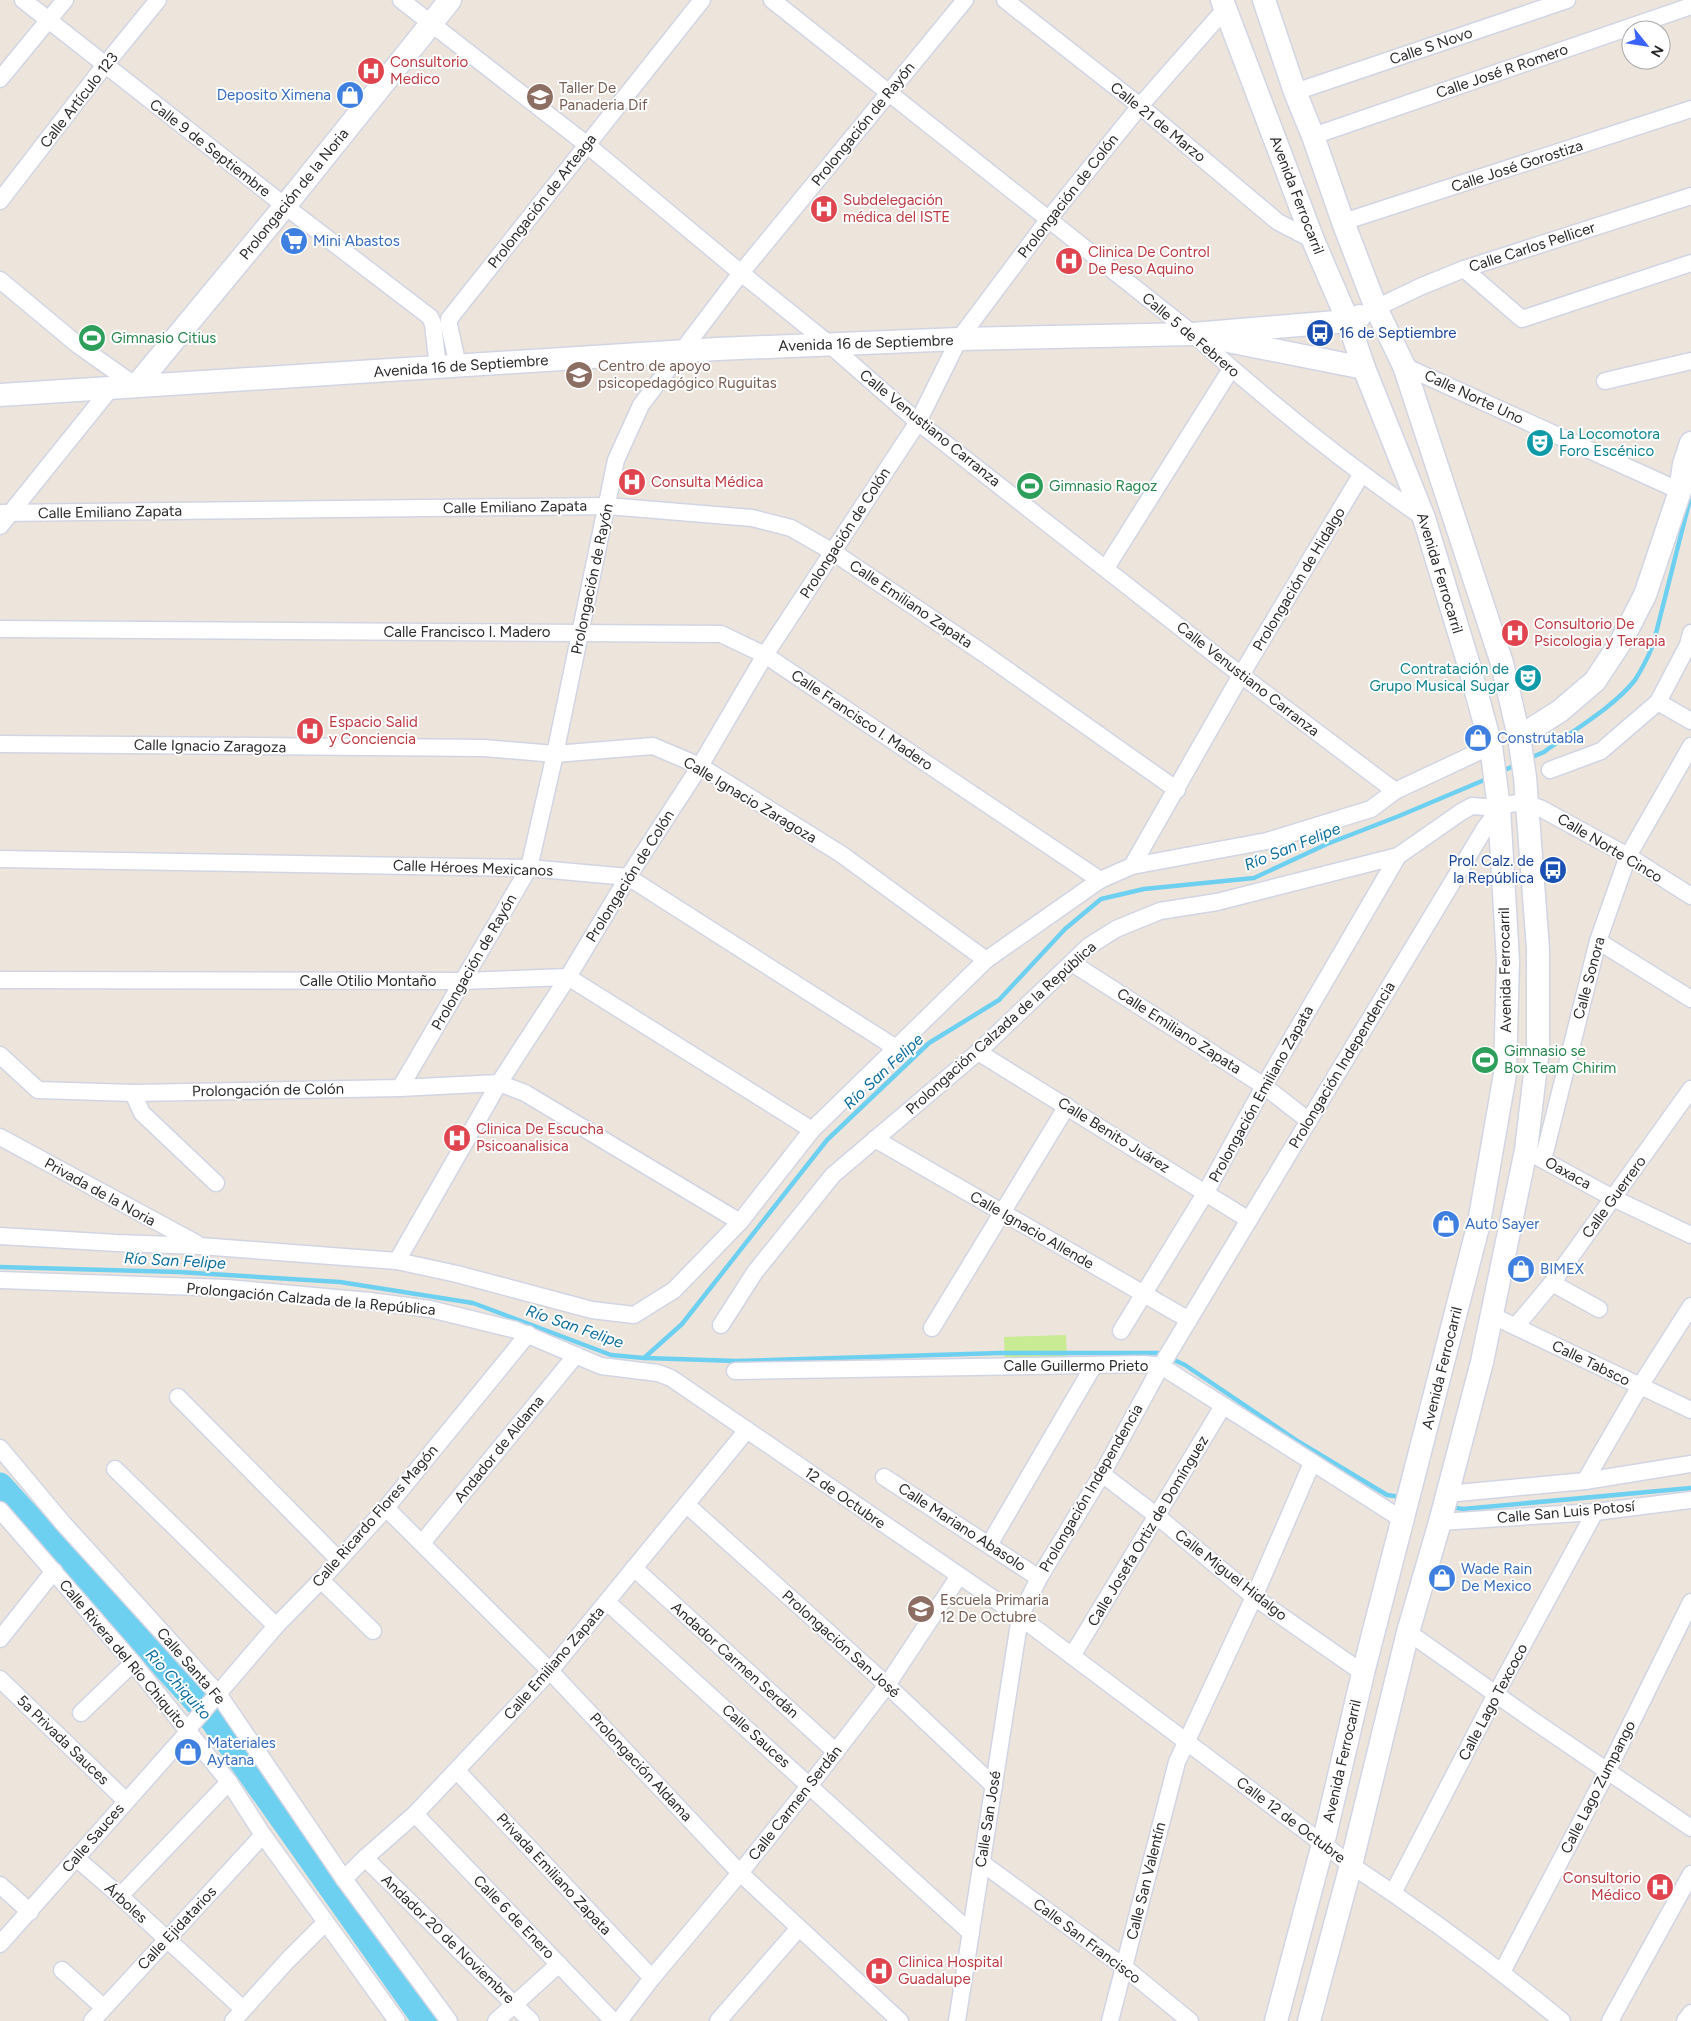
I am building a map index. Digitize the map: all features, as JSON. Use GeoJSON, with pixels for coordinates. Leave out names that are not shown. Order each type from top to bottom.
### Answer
{"type":"FeatureCollection","features":[{"type":"Feature","properties":{"kind":"main road","name":"Prolongación de la Noria"},"geometry":{"type":"LineString","coordinates":[[136,386],[285,206],[450,0]]}},
{"type":"Feature","properties":{"kind":"main road","name":"Avenida Ferrocarril"},"geometry":{"type":"LineString","coordinates":[[1264,0],[1295,92],[1313,136],[1343,222],[1376,308],[1404,366],[1502,663],[1521,744],[1526,777],[1538,949],[1538,1049],[1534,1155],[1444,1507],[1408,1632],[1351,1865],[1309,2021]]}},
{"type":"Feature","properties":{"kind":"main road","name":"Avenida Ferrocarril"},"geometry":{"type":"LineString","coordinates":[[1224,4],[1313,240],[1348,321],[1364,368],[1424,518],[1492,754],[1498,798],[1508,961],[1505,1074],[1480,1223],[1363,1673],[1323,1844],[1276,2021]]}},
{"type":"Feature","properties":{"kind":"main road"},"geometry":{"type":"LineString","coordinates":[[1348,321],[1376,308]]}},
{"type":"Feature","properties":{"kind":"main road","name":"Avenida 16 de Septiembre"},"geometry":{"type":"LineString","coordinates":[[0,395],[680,351],[959,339],[1193,334],[1348,321]]}},
{"type":"Feature","properties":{"kind":"main road","name":"Avenida 16 de Septiembre"},"geometry":{"type":"LineString","coordinates":[[1193,334],[1364,368]]}},
{"type":"Feature","properties":{"kind":"main road"},"geometry":{"type":"LineString","coordinates":[[1521,744],[1595,681],[1622,640],[1645,595],[1680,492],[1684,464],[1691,442]]}},
{"type":"Feature","properties":{"kind":"street","name":"Calle 9 de Septiembre"},"geometry":{"type":"LineString","coordinates":[[23,0],[430,318],[448,367]]}},
{"type":"Feature","properties":{"kind":"street"},"geometry":{"type":"LineString","coordinates":[[0,79],[65,0]]}},
{"type":"Feature","properties":{"kind":"street","name":"Calle Artículo 123"},"geometry":{"type":"LineString","coordinates":[[0,201],[158,0]]}},
{"type":"Feature","properties":{"kind":"street","name":"Calle Venustiano Carranza"},"geometry":{"type":"LineString","coordinates":[[401,0],[586,144],[741,273],[830,344],[918,422],[1241,675],[1395,791]]}},
{"type":"Feature","properties":{"kind":"street","name":"Prolongación de Arteaga"},"geometry":{"type":"LineString","coordinates":[[448,367],[449,319],[702,0]]}},
{"type":"Feature","properties":{"kind":"street","name":"Calle 5 de Febrero"},"geometry":{"type":"LineString","coordinates":[[772,0],[1193,334],[1231,369],[1361,475],[1424,518]]}},
{"type":"Feature","properties":{"kind":"street","name":"Prolongación de Rayón"},"geometry":{"type":"LineString","coordinates":[[400,1088],[529,868],[608,506],[616,460],[641,405],[680,351],[741,273],[965,0]]}},
{"type":"Feature","properties":{"kind":"street","name":"Calle 21 de Marzo"},"geometry":{"type":"LineString","coordinates":[[1005,0],[1140,106],[1278,222],[1313,240]]}},
{"type":"Feature","properties":{"kind":"street","name":"Calle S Novo"},"geometry":{"type":"LineString","coordinates":[[1295,92],[1567,0]]}},
{"type":"Feature","properties":{"kind":"street","name":"Prolongación de Colón"},"geometry":{"type":"LineString","coordinates":[[397,1261],[499,1083],[568,977],[628,877],[700,766],[765,655],[918,422],[959,339],[1048,220],[1224,4]]}},
{"type":"Feature","properties":{"kind":"street","name":"Calle José R Romero"},"geometry":{"type":"LineString","coordinates":[[1313,136],[1691,6]]}},
{"type":"Feature","properties":{"kind":"street","name":"Calle José Gorostiza"},"geometry":{"type":"LineString","coordinates":[[1343,222],[1691,109]]}},
{"type":"Feature","properties":{"kind":"street","name":"Calle Carlos Pellicer"},"geometry":{"type":"LineString","coordinates":[[1376,308],[1464,269],[1691,196]]}},
{"type":"Feature","properties":{"kind":"street"},"geometry":{"type":"LineString","coordinates":[[1464,269],[1522,319],[1691,263]]}},
{"type":"Feature","properties":{"kind":"street"},"geometry":{"type":"LineString","coordinates":[[0,280],[78,345],[136,386]]}},
{"type":"Feature","properties":{"kind":"street"},"geometry":{"type":"LineString","coordinates":[[1605,381],[1691,360]]}},
{"type":"Feature","properties":{"kind":"street","name":"Calle Norte Uno"},"geometry":{"type":"LineString","coordinates":[[1404,366],[1680,492]]}},
{"type":"Feature","properties":{"kind":"street"},"geometry":{"type":"LineString","coordinates":[[1106,568],[1231,369]]}},
{"type":"Feature","properties":{"kind":"street"},"geometry":{"type":"LineString","coordinates":[[0,526],[6,513],[111,388]]}},
{"type":"Feature","properties":{"kind":"street","name":"Prolongación de Hidalgo"},"geometry":{"type":"LineString","coordinates":[[1132,866],[1241,675],[1361,475]]}},
{"type":"Feature","properties":{"kind":"street","name":"Calle Emiliano Zapata"},"geometry":{"type":"LineString","coordinates":[[6,513],[608,506],[752,518],[791,528],[833,552],[986,655],[1177,790]]}},
{"type":"Feature","properties":{"kind":"street","name":"Calle Francisco I. Madero"},"geometry":{"type":"LineString","coordinates":[[0,629],[722,634],[765,655],[1100,880]]}},
{"type":"Feature","properties":{"kind":"street"},"geometry":{"type":"LineString","coordinates":[[1550,770],[1601,751],[1658,702],[1688,644],[1691,633]]}},
{"type":"Feature","properties":{"kind":"street"},"geometry":{"type":"LineString","coordinates":[[1658,702],[1691,721]]}},
{"type":"Feature","properties":{"kind":"street","name":"Calle Ignacio Zaragoza"},"geometry":{"type":"LineString","coordinates":[[0,744],[484,748],[555,754],[653,746],[700,766],[841,854],[986,960]]}},
{"type":"Feature","properties":{"kind":"street","name":"Calle Sonora"},"geometry":{"type":"LineString","coordinates":[[1534,1155],[1598,941],[1628,856],[1691,746]]}},
{"type":"Feature","properties":{"kind":"street"},"geometry":{"type":"LineString","coordinates":[[0,1236],[200,1246],[397,1261],[457,1274],[592,1310],[634,1315],[674,1290],[740,1222],[812,1130],[986,960],[1100,880],[1132,866],[1266,841],[1371,809],[1395,791],[1492,754]]}},
{"type":"Feature","properties":{"kind":"street"},"geometry":{"type":"LineString","coordinates":[[1498,798],[1511,804],[1528,804]]}},
{"type":"Feature","properties":{"kind":"street","name":"Prolongación Calzada de la República"},"geometry":{"type":"LineString","coordinates":[[721,1325],[755,1272],[833,1175],[978,1052],[1089,946],[1116,929],[1160,911],[1217,902],[1398,856],[1461,812],[1472,806],[1498,798]]}},
{"type":"Feature","properties":{"kind":"street","name":"Prolongación Independencia"},"geometry":{"type":"LineString","coordinates":[[1020,1617],[1039,1578],[1102,1474],[1166,1358],[1485,828],[1498,798]]}},
{"type":"Feature","properties":{"kind":"street","name":"Calle Norte Cinco"},"geometry":{"type":"LineString","coordinates":[[1528,804],[1554,814],[1628,856],[1691,896]]}},
{"type":"Feature","properties":{"kind":"street","name":"Prolongación Emiliano Zapata"},"geometry":{"type":"LineString","coordinates":[[1121,1331],[1206,1192],[1264,1086],[1398,856]]}},
{"type":"Feature","properties":{"kind":"street","name":"Calle Héroes Mexicanos"},"geometry":{"type":"LineString","coordinates":[[0,859],[529,868],[628,877],[896,1048]]}},
{"type":"Feature","properties":{"kind":"street"},"geometry":{"type":"LineString","coordinates":[[1598,941],[1691,999]]}},
{"type":"Feature","properties":{"kind":"street","name":"Calle Emiliano Zapata"},"geometry":{"type":"LineString","coordinates":[[1072,962],[1264,1086],[1309,1121]]}},
{"type":"Feature","properties":{"kind":"street"},"geometry":{"type":"LineString","coordinates":[[568,977],[812,1130]]}},
{"type":"Feature","properties":{"kind":"street","name":"Calle Otilio Montaño"},"geometry":{"type":"LineString","coordinates":[[0,980],[462,981],[568,977]]}},
{"type":"Feature","properties":{"kind":"street","name":"Calle Benito Juárez"},"geometry":{"type":"LineString","coordinates":[[978,1052],[1249,1220]]}},
{"type":"Feature","properties":{"kind":"street","name":"Prolongación de Colón"},"geometry":{"type":"LineString","coordinates":[[0,1055],[38,1090],[132,1093],[400,1088],[499,1083]]}},
{"type":"Feature","properties":{"kind":"street"},"geometry":{"type":"LineString","coordinates":[[499,1083],[525,1093],[740,1222]]}},
{"type":"Feature","properties":{"kind":"street","name":"Calle Guerrero"},"geometry":{"type":"LineString","coordinates":[[1516,1326],[1552,1283],[1691,1089]]}},
{"type":"Feature","properties":{"kind":"street"},"geometry":{"type":"LineString","coordinates":[[132,1093],[142,1113],[216,1183]]}},
{"type":"Feature","properties":{"kind":"street"},"geometry":{"type":"LineString","coordinates":[[932,1328],[1067,1106]]}},
{"type":"Feature","properties":{"kind":"street","name":"Privada de la Noria"},"geometry":{"type":"LineString","coordinates":[[0,1137],[200,1246]]}},
{"type":"Feature","properties":{"kind":"street","name":"Calle Ignacio Allende"},"geometry":{"type":"LineString","coordinates":[[875,1139],[1189,1320]]}},
{"type":"Feature","properties":{"kind":"street","name":"Oaxaca"},"geometry":{"type":"LineString","coordinates":[[1534,1155],[1613,1198],[1691,1235]]}},
{"type":"Feature","properties":{"kind":"street","name":"Prolongación Calzada de la República"},"geometry":{"type":"LineString","coordinates":[[0,1280],[228,1288],[370,1301],[440,1310],[528,1334],[611,1368],[658,1373],[671,1378]]}},
{"type":"Feature","properties":{"kind":"street"},"geometry":{"type":"LineString","coordinates":[[1552,1283],[1599,1309]]}},
{"type":"Feature","properties":{"kind":"street"},"geometry":{"type":"LineString","coordinates":[[1585,1481],[1640,1386],[1691,1306]]}},
{"type":"Feature","properties":{"kind":"street","name":"Calle Tabsco"},"geometry":{"type":"LineString","coordinates":[[1492,1315],[1691,1410]]}},
{"type":"Feature","properties":{"kind":"street","name":"Calle Ricardo Flores Magón"},"geometry":{"type":"LineString","coordinates":[[214,1700],[276,1626],[340,1560],[386,1508],[528,1334]]}},
{"type":"Feature","properties":{"kind":"street","name":"Andador de Aldama"},"geometry":{"type":"LineString","coordinates":[[422,1543],[576,1355]]}},
{"type":"Feature","properties":{"kind":"street","name":"Calle Guillermo Prieto"},"geometry":{"type":"LineString","coordinates":[[735,1371],[1145,1364],[1166,1358],[1224,1406],[1312,1463],[1407,1507]]}},
{"type":"Feature","properties":{"kind":"street"},"geometry":{"type":"LineString","coordinates":[[989,1545],[1094,1365]]}},
{"type":"Feature","properties":{"kind":"street","name":"12 de Octubre"},"geometry":{"type":"LineString","coordinates":[[671,1378],[1020,1617]]}},
{"type":"Feature","properties":{"kind":"street"},"geometry":{"type":"LineString","coordinates":[[178,1397],[340,1560]]}},
{"type":"Feature","properties":{"kind":"street","name":"Calle Josefa Ortiz de Domínguez"},"geometry":{"type":"LineString","coordinates":[[1072,1656],[1224,1406]]}},
{"type":"Feature","properties":{"kind":"street","name":"Calle Emiliano Zapata"},"geometry":{"type":"LineString","coordinates":[[344,1879],[415,1814],[550,1671],[747,1430]]}},
{"type":"Feature","properties":{"kind":"street","name":"Calle Santa Fe"},"geometry":{"type":"LineString","coordinates":[[0,1448],[214,1700],[449,2021]]}},
{"type":"Feature","properties":{"kind":"street","name":"Calle San Valentín"},"geometry":{"type":"LineString","coordinates":[[1110,2021],[1177,1762],[1254,1597],[1312,1463]]}},
{"type":"Feature","properties":{"kind":"street","name":"Calle San Luis Potosí"},"geometry":{"type":"LineString","coordinates":[[1444,1507],[1691,1464]]}},
{"type":"Feature","properties":{"kind":"street"},"geometry":{"type":"LineString","coordinates":[[115,1469],[276,1626]]}},
{"type":"Feature","properties":{"kind":"street","name":"Calle Miguel Hidalgo"},"geometry":{"type":"LineString","coordinates":[[1102,1474],[1157,1516],[1254,1597],[1363,1673]]}},
{"type":"Feature","properties":{"kind":"street","name":"Calle Mariano Abasolo"},"geometry":{"type":"LineString","coordinates":[[884,1477],[1039,1578]]}},
{"type":"Feature","properties":{"kind":"street","name":"Calle San Luis Potosí"},"geometry":{"type":"LineString","coordinates":[[1444,1507],[1595,1512],[1691,1500]]}},
{"type":"Feature","properties":{"kind":"street","name":"Prolongación San José"},"geometry":{"type":"LineString","coordinates":[[687,1505],[887,1685],[994,1786]]}},
{"type":"Feature","properties":{"kind":"street","name":"Prolongación Aldama"},"geometry":{"type":"LineString","coordinates":[[386,1508],[550,1671],[740,1873],[890,2018]]}},
{"type":"Feature","properties":{"kind":"street","name":"Calle Rivera del Río Chiquito"},"geometry":{"type":"LineString","coordinates":[[0,1510],[190,1728],[229,1782],[263,1835],[397,2021]]}},
{"type":"Feature","properties":{"kind":"street","name":"Calle Lago Texcoco"},"geometry":{"type":"LineString","coordinates":[[1393,1893],[1496,1694],[1595,1512]]}},
{"type":"Feature","properties":{"kind":"street","name":"Andador Carmen Serdán"},"geometry":{"type":"LineString","coordinates":[[634,1568],[836,1752]]}},
{"type":"Feature","properties":{"kind":"street"},"geometry":{"type":"LineString","coordinates":[[0,1639],[54,1570]]}},
{"type":"Feature","properties":{"kind":"street","name":"Calle Carmen Serdán"},"geometry":{"type":"LineString","coordinates":[[619,2021],[836,1752],[887,1685],[959,1576]]}},
{"type":"Feature","properties":{"kind":"street"},"geometry":{"type":"LineString","coordinates":[[321,1580],[373,1631]]}},
{"type":"Feature","properties":{"kind":"street","name":"Calle Sauces"},"geometry":{"type":"LineString","coordinates":[[606,1602],[971,1933]]}},
{"type":"Feature","properties":{"kind":"street","name":"Calle Lago Zumpango"},"geometry":{"type":"LineString","coordinates":[[1502,1972],[1607,1772],[1691,1602]]}},
{"type":"Feature","properties":{"kind":"street","name":"Calle 12 de Octubre"},"geometry":{"type":"LineString","coordinates":[[1020,1617],[1351,1865],[1502,1972],[1562,2021]]}},
{"type":"Feature","properties":{"kind":"street","name":"Calle San José"},"geometry":{"type":"LineString","coordinates":[[957,2021],[1020,1617]]}},
{"type":"Feature","properties":{"kind":"street"},"geometry":{"type":"LineString","coordinates":[[1408,1632],[1607,1772],[1691,1828]]}},
{"type":"Feature","properties":{"kind":"street"},"geometry":{"type":"LineString","coordinates":[[81,1713],[133,1663]]}},
{"type":"Feature","properties":{"kind":"street","name":"5a Privada Sauces"},"geometry":{"type":"LineString","coordinates":[[0,1679],[125,1800]]}},
{"type":"Feature","properties":{"kind":"street","name":"Calle Sauces"},"geometry":{"type":"LineString","coordinates":[[0,1944],[214,1700]]}},
{"type":"Feature","properties":{"kind":"street","name":"Privada Emiliano Zapata"},"geometry":{"type":"LineString","coordinates":[[457,1771],[652,1978]]}},
{"type":"Feature","properties":{"kind":"street"},"geometry":{"type":"LineString","coordinates":[[120,1896],[229,1782]]}},
{"type":"Feature","properties":{"kind":"street","name":"Calle 6 de Enero"},"geometry":{"type":"LineString","coordinates":[[415,1814],[613,2021]]}},
{"type":"Feature","properties":{"kind":"street","name":"Calle Ejidatarios"},"geometry":{"type":"LineString","coordinates":[[92,2021],[263,1835]]}},
{"type":"Feature","properties":{"kind":"street","name":"Árboles"},"geometry":{"type":"LineString","coordinates":[[76,1858],[120,1896],[166,1940],[238,2015]]}},
{"type":"Feature","properties":{"kind":"street","name":"Andador 20 de Noviembre"},"geometry":{"type":"LineString","coordinates":[[365,1858],[531,2021]]}},
{"type":"Feature","properties":{"kind":"street","name":"Calle San Francisco"},"geometry":{"type":"LineString","coordinates":[[982,1862],[1124,1967],[1190,2021]]}},
{"type":"Feature","properties":{"kind":"street"},"geometry":{"type":"LineString","coordinates":[[1610,2021],[1691,1874]]}},
{"type":"Feature","properties":{"kind":"street"},"geometry":{"type":"LineString","coordinates":[[0,1885],[30,1912]]}},
{"type":"Feature","properties":{"kind":"street"},"geometry":{"type":"LineString","coordinates":[[238,2015],[325,1922]]}},
{"type":"Feature","properties":{"kind":"street"},"geometry":{"type":"LineString","coordinates":[[718,2021],[799,1928]]}},
{"type":"Feature","properties":{"kind":"street"},"geometry":{"type":"LineString","coordinates":[[496,2021],[559,1964]]}},
{"type":"Feature","properties":{"kind":"street"},"geometry":{"type":"LineString","coordinates":[[62,1970],[103,2007]]}},
{"type":"Feature","properties":{"kind":"street"},"geometry":{"type":"LineString","coordinates":[[1685,2021],[1691,2012]]}},
{"type":"Feature","properties":{"kind":"green space"},"geometry":{"type":"Polygon","coordinates":[[[1066,1335],[1067,1362],[1005,1364],[1004,1337],[1066,1335]]]}},
{"type":"Feature","properties":{"kind":"waterway","name":"Río San Felipe"},"geometry":{"type":"LineString","coordinates":[[1530,758],[1544,752],[1616,700],[1638,676],[1653,645],[1691,495]]}},
{"type":"Feature","properties":{"kind":"waterway","name":"Río San Felipe"},"geometry":{"type":"LineString","coordinates":[[1500,772],[1516,765]]}},
{"type":"Feature","properties":{"kind":"waterway","name":"Río San Felipe"},"geometry":{"type":"LineString","coordinates":[[0,1267],[178,1272],[340,1282],[473,1303],[611,1355],[644,1358],[682,1324],[827,1140],[929,1043],[999,1000],[1065,929],[1101,899],[1144,889],[1254,878],[1327,844],[1489,778]]}},
{"type":"Feature","properties":{"kind":"waterway"},"geometry":{"type":"LineString","coordinates":[[645,1358],[737,1361],[1000,1353],[1159,1353],[1185,1365],[1299,1442],[1387,1495],[1401,1497]]}},
{"type":"Feature","properties":{"kind":"waterway","name":"Rio Chiquito"},"geometry":{"type":"LineString","coordinates":[[0,1485],[210,1717],[425,2021]]}},
{"type":"Feature","properties":{"kind":"waterway"},"geometry":{"type":"LineString","coordinates":[[1451,1507],[1463,1509],[1691,1488]]}},
{"type":"Feature","properties":{"kind":"place","name":"Consultorio Medico"},"geometry":{"type":"Point","coordinates":[371,71]}},
{"type":"Feature","properties":{"kind":"place","name":"Deposito Ximena"},"geometry":{"type":"Point","coordinates":[350,95]}},
{"type":"Feature","properties":{"kind":"place","name":"Taller De Panaderia Dif"},"geometry":{"type":"Point","coordinates":[540,97]}},
{"type":"Feature","properties":{"kind":"place","name":"Subdelegación médica del ISTE"},"geometry":{"type":"Point","coordinates":[824,209]}},
{"type":"Feature","properties":{"kind":"place","name":"Mini Abastos"},"geometry":{"type":"Point","coordinates":[294,241]}},
{"type":"Feature","properties":{"kind":"place","name":"Clinica De Control De Peso Aquino"},"geometry":{"type":"Point","coordinates":[1069,261]}},
{"type":"Feature","properties":{"kind":"place","name":"16 de Septiembre"},"geometry":{"type":"Point","coordinates":[1320,333]}},
{"type":"Feature","properties":{"kind":"place","name":"Gimnasio Citius"},"geometry":{"type":"Point","coordinates":[92,338]}},
{"type":"Feature","properties":{"kind":"place","name":"Centro de apoyo psicopedagógico Ruguitas"},"geometry":{"type":"Point","coordinates":[579,375]}},
{"type":"Feature","properties":{"kind":"place","name":"La Locomotora Foro Escénico"},"geometry":{"type":"Point","coordinates":[1540,443]}},
{"type":"Feature","properties":{"kind":"place","name":"Consulta Médica"},"geometry":{"type":"Point","coordinates":[632,482]}},
{"type":"Feature","properties":{"kind":"place","name":"Gimnasio Ragoz"},"geometry":{"type":"Point","coordinates":[1030,486]}},
{"type":"Feature","properties":{"kind":"place","name":"Consultorio De Psicologia y Terapia"},"geometry":{"type":"Point","coordinates":[1515,633]}},
{"type":"Feature","properties":{"kind":"place","name":"Contratación de Grupo Musical Sugar"},"geometry":{"type":"Point","coordinates":[1528,678]}},
{"type":"Feature","properties":{"kind":"place","name":"Espacio Salid y Conciencia"},"geometry":{"type":"Point","coordinates":[310,731]}},
{"type":"Feature","properties":{"kind":"place","name":"Construtabla"},"geometry":{"type":"Point","coordinates":[1478,738]}},
{"type":"Feature","properties":{"kind":"place","name":"Prol. Calz. de la República"},"geometry":{"type":"Point","coordinates":[1553,870]}},
{"type":"Feature","properties":{"kind":"place","name":"Gimnasio se Box Team Chirim"},"geometry":{"type":"Point","coordinates":[1485,1060]}},
{"type":"Feature","properties":{"kind":"place","name":"Clinica De Escucha Psicoanalisica"},"geometry":{"type":"Point","coordinates":[457,1138]}},
{"type":"Feature","properties":{"kind":"place","name":"Auto Sayer"},"geometry":{"type":"Point","coordinates":[1446,1224]}},
{"type":"Feature","properties":{"kind":"place","name":"BIMEX"},"geometry":{"type":"Point","coordinates":[1521,1269]}},
{"type":"Feature","properties":{"kind":"place","name":"Wade Rain De Mexico"},"geometry":{"type":"Point","coordinates":[1442,1578]}},
{"type":"Feature","properties":{"kind":"place","name":"Escuela Primaria 12 De Octubre"},"geometry":{"type":"Point","coordinates":[921,1609]}},
{"type":"Feature","properties":{"kind":"place","name":"Materiales Aytana"},"geometry":{"type":"Point","coordinates":[188,1752]}},
{"type":"Feature","properties":{"kind":"place","name":"Consultorio Médico"},"geometry":{"type":"Point","coordinates":[1660,1887]}},
{"type":"Feature","properties":{"kind":"place","name":"Clinica Hospital Guadalupe"},"geometry":{"type":"Point","coordinates":[879,1971]}}]}
